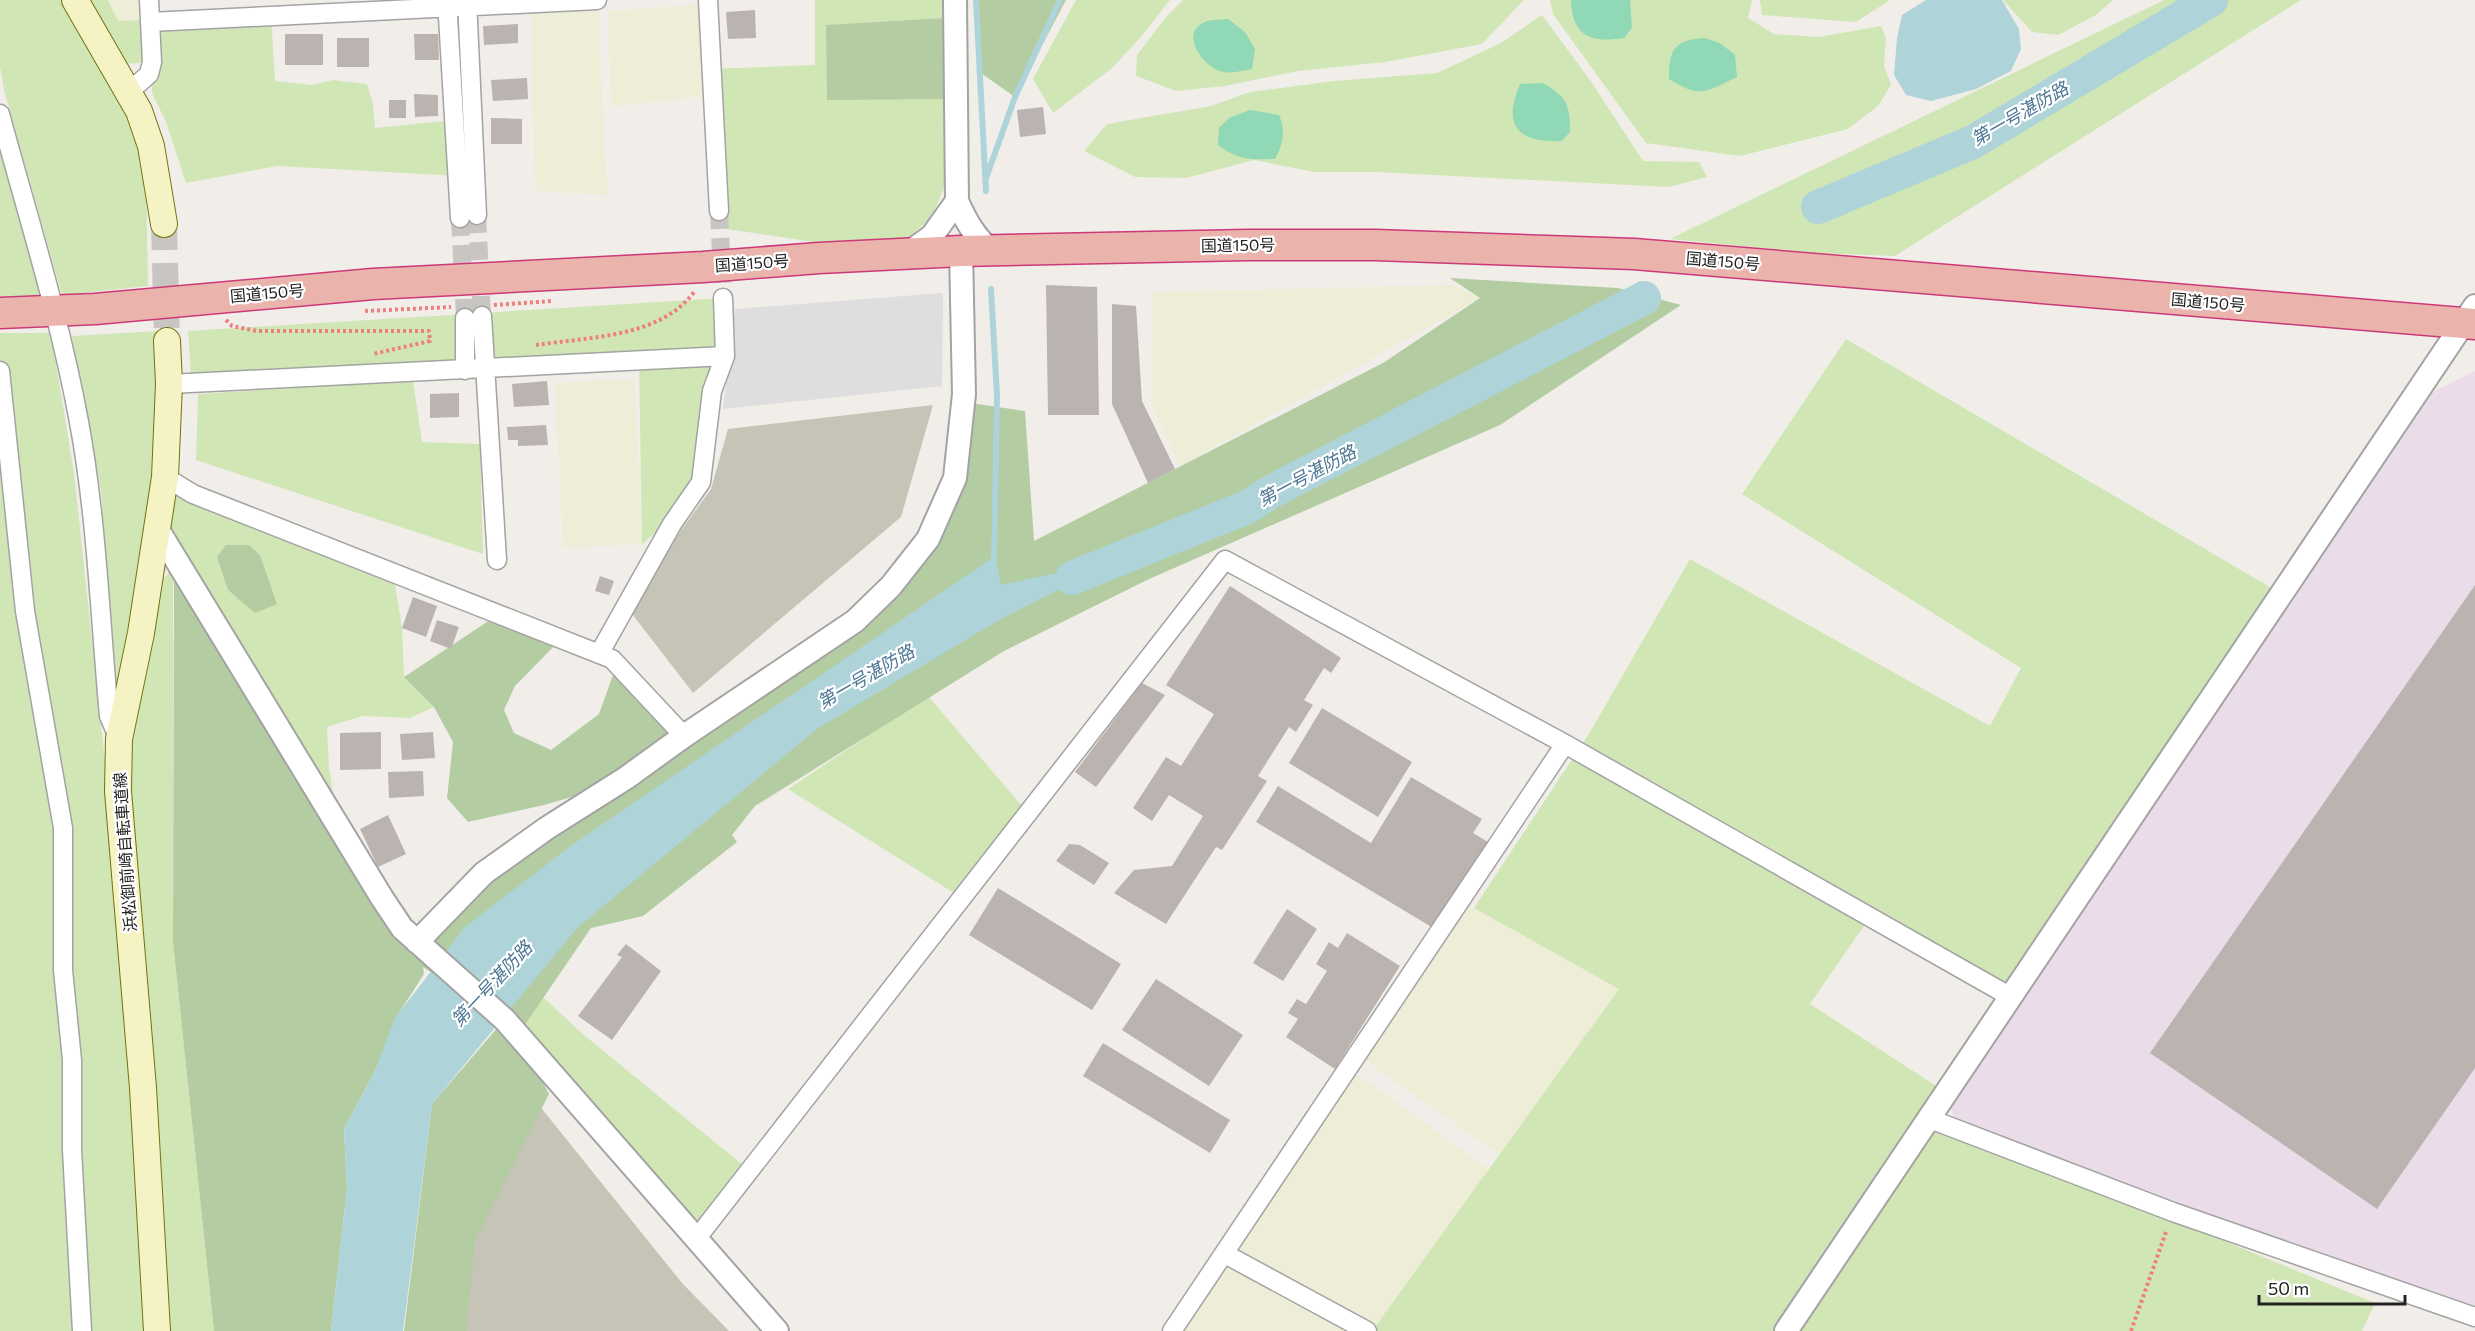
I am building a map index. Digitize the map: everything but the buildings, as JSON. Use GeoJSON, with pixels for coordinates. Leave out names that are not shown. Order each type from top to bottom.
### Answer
{"type":"FeatureCollection","features":[{"type":"Feature","properties":{"kind":"highway","name":"国道150号"},"geometry":{"type":"LineString","coordinates":[[11,313],[373,284],[961,251],[1375,245],[1622,254],[2471,318]]}},
{"type":"Feature","properties":{"kind":"main road"},"geometry":{"type":"LineString","coordinates":[[75,0],[140,111],[151,146],[164,224]]}},
{"type":"Feature","properties":{"kind":"main road","name":"浜松御前崎自転車道線"},"geometry":{"type":"LineString","coordinates":[[157,1331],[143,1088],[118,791],[119,739],[158,530],[165,477],[170,384],[166,341]]}},
{"type":"Feature","properties":{"kind":"street"},"geometry":{"type":"LineString","coordinates":[[129,92],[149,74],[152,62],[149,0]]}},
{"type":"Feature","properties":{"kind":"street"},"geometry":{"type":"LineString","coordinates":[[150,22],[447,4],[597,0]]}},
{"type":"Feature","properties":{"kind":"street"},"geometry":{"type":"LineString","coordinates":[[708,0],[719,211]]}},
{"type":"Feature","properties":{"kind":"street"},"geometry":{"type":"LineString","coordinates":[[955,0],[957,201],[966,222],[977,239],[991,251]]}},
{"type":"Feature","properties":{"kind":"street"},"geometry":{"type":"LineString","coordinates":[[447,4],[468,217],[468,3]]}},
{"type":"Feature","properties":{"kind":"street"},"geometry":{"type":"LineString","coordinates":[[0,114],[55,311],[80,424],[89,496],[109,716],[119,739]]}},
{"type":"Feature","properties":{"kind":"street"},"geometry":{"type":"LineString","coordinates":[[907,254],[932,236],[957,201]]}},
{"type":"Feature","properties":{"kind":"street"},"geometry":{"type":"LineString","coordinates":[[417,942],[484,873],[547,828],[626,778],[684,736],[855,621],[891,586],[928,539],[955,478],[964,394],[961,251]]}},
{"type":"Feature","properties":{"kind":"street"},"geometry":{"type":"LineString","coordinates":[[599,654],[672,525],[701,482],[712,391],[725,356],[723,298]]}},
{"type":"Feature","properties":{"kind":"street"},"geometry":{"type":"LineString","coordinates":[[465,370],[474,317],[486,369],[497,560]]}},
{"type":"Feature","properties":{"kind":"street"},"geometry":{"type":"LineString","coordinates":[[1786,1331],[2471,318]]}},
{"type":"Feature","properties":{"kind":"street"},"geometry":{"type":"LineString","coordinates":[[170,384],[725,356]]}},
{"type":"Feature","properties":{"kind":"street"},"geometry":{"type":"LineString","coordinates":[[0,371],[25,611],[63,828],[63,970],[72,1060],[72,1150],[82,1331]]}},
{"type":"Feature","properties":{"kind":"street"},"geometry":{"type":"LineString","coordinates":[[165,477],[193,494],[612,659],[684,736]]}},
{"type":"Feature","properties":{"kind":"street"},"geometry":{"type":"LineString","coordinates":[[158,530],[402,928],[505,1020],[777,1331]]}},
{"type":"Feature","properties":{"kind":"street"},"geometry":{"type":"LineString","coordinates":[[697,1238],[1225,560],[1565,744],[2011,997]]}},
{"type":"Feature","properties":{"kind":"street"},"geometry":{"type":"LineString","coordinates":[[1172,1331],[1565,744]]}},
{"type":"Feature","properties":{"kind":"street"},"geometry":{"type":"LineString","coordinates":[[1930,1119],[2173,1212],[2475,1317]]}},
{"type":"Feature","properties":{"kind":"street"},"geometry":{"type":"LineString","coordinates":[[1225,1254],[1367,1331]]}},
{"type":"Feature","properties":{"kind":"path"},"geometry":{"type":"LineString","coordinates":[[532,346],[638,329],[684,305],[695,290]]}},
{"type":"Feature","properties":{"kind":"path"},"geometry":{"type":"LineString","coordinates":[[223,318],[232,326],[256,331],[429,331],[430,341],[372,354]]}},
{"type":"Feature","properties":{"kind":"path"},"geometry":{"type":"LineString","coordinates":[[2132,1331],[2173,1212]]}},
{"type":"Feature","properties":{"kind":"shaded area"},"geometry":{"type":"Polygon","coordinates":[[[943,293],[942,386],[723,409],[735,309],[943,293]]]}},
{"type":"Feature","properties":{"kind":"shaded area"},"geometry":{"type":"Polygon","coordinates":[[[2475,371],[2475,1307],[2466,1311],[1956,1123],[1950,1107],[2431,393],[2475,371]]]}},
{"type":"Feature","properties":{"kind":"shaded area"},"geometry":{"type":"Polygon","coordinates":[[[933,405],[901,517],[693,693],[626,606],[711,489],[728,429],[933,405]]]}},
{"type":"Feature","properties":{"kind":"shaded area"},"geometry":{"type":"Polygon","coordinates":[[[538,1104],[682,1283],[729,1331],[460,1331],[479,1218],[538,1104]]]}},
{"type":"Feature","properties":{"kind":"green space"},"geometry":{"type":"Polygon","coordinates":[[[0,0],[62,0],[122,97],[146,173],[148,286],[62,295],[4,90],[0,67],[0,0]]]}},
{"type":"Feature","properties":{"kind":"green space"},"geometry":{"type":"Polygon","coordinates":[[[85,0],[108,0],[118,21],[271,16],[275,81],[312,85],[333,80],[367,84],[373,104],[375,128],[455,120],[459,176],[277,166],[186,183],[166,122],[152,93],[152,62],[124,64],[85,0]]]}},
{"type":"Feature","properties":{"kind":"green space"},"geometry":{"type":"Polygon","coordinates":[[[108,0],[149,0],[150,22],[118,21],[108,0]]]}},
{"type":"Feature","properties":{"kind":"green space"},"geometry":{"type":"Polygon","coordinates":[[[815,0],[946,0],[944,18],[826,26],[946,99],[946,182],[932,217],[908,238],[814,242],[720,228],[725,190],[711,69],[815,65],[815,0]]]}},
{"type":"Feature","properties":{"kind":"green space"},"geometry":{"type":"Polygon","coordinates":[[[975,0],[1066,0],[1015,97],[978,71],[975,0]]]}},
{"type":"Feature","properties":{"kind":"green space"},"geometry":{"type":"Polygon","coordinates":[[[1076,0],[1170,0],[1112,68],[1053,113],[1033,79],[1076,0]]]}},
{"type":"Feature","properties":{"kind":"green space"},"geometry":{"type":"Polygon","coordinates":[[[1183,0],[1524,0],[1482,44],[1385,62],[1298,71],[1225,86],[1176,91],[1136,76],[1137,55],[1166,17],[1183,0]]]}},
{"type":"Feature","properties":{"kind":"green space"},"geometry":{"type":"Polygon","coordinates":[[[1550,0],[1752,0],[1748,18],[1774,34],[1819,37],[1881,26],[1886,38],[1884,66],[1891,85],[1878,106],[1848,129],[1740,156],[1646,143],[1553,14],[1550,0]]]}},
{"type":"Feature","properties":{"kind":"green space"},"geometry":{"type":"Polygon","coordinates":[[[1571,0],[1630,0],[1632,28],[1624,38],[1602,39],[1586,35],[1575,22],[1571,0]]]}},
{"type":"Feature","properties":{"kind":"green space"},"geometry":{"type":"Polygon","coordinates":[[[1760,0],[1890,0],[1856,22],[1762,15],[1760,0]]]}},
{"type":"Feature","properties":{"kind":"green space"},"geometry":{"type":"Polygon","coordinates":[[[2003,0],[2113,0],[2096,15],[2058,35],[2032,32],[2003,0]]]}},
{"type":"Feature","properties":{"kind":"green space"},"geometry":{"type":"Polygon","coordinates":[[[2164,0],[2301,0],[1895,256],[1813,253],[1670,239],[2164,0]]]}},
{"type":"Feature","properties":{"kind":"green space"},"geometry":{"type":"Polygon","coordinates":[[[708,4],[713,95],[611,107],[608,11],[708,4]]]}},
{"type":"Feature","properties":{"kind":"green space"},"geometry":{"type":"Polygon","coordinates":[[[599,7],[608,195],[535,191],[531,10],[599,7]]]}},
{"type":"Feature","properties":{"kind":"green space"},"geometry":{"type":"Polygon","coordinates":[[[1542,15],[1590,80],[1643,161],[1699,162],[1707,177],[1669,187],[1375,172],[1314,172],[1254,160],[1186,178],[1135,177],[1084,151],[1107,124],[1211,106],[1250,92],[1334,81],[1437,73],[1501,43],[1542,15]]]}},
{"type":"Feature","properties":{"kind":"green space"},"geometry":{"type":"Polygon","coordinates":[[[944,18],[946,99],[827,100],[826,25],[944,18]]]}},
{"type":"Feature","properties":{"kind":"green space"},"geometry":{"type":"Polygon","coordinates":[[[1228,19],[1245,32],[1255,49],[1252,69],[1231,73],[1217,70],[1210,66],[1198,52],[1193,37],[1195,30],[1207,21],[1228,19]]]}},
{"type":"Feature","properties":{"kind":"green space"},"geometry":{"type":"Polygon","coordinates":[[[1705,38],[1720,43],[1735,55],[1737,77],[1703,91],[1689,89],[1669,79],[1670,60],[1675,48],[1686,41],[1705,38]]]}},
{"type":"Feature","properties":{"kind":"green space"},"geometry":{"type":"Polygon","coordinates":[[[1543,83],[1562,97],[1568,108],[1570,132],[1562,141],[1534,139],[1518,129],[1514,121],[1513,111],[1520,84],[1543,83]]]}},
{"type":"Feature","properties":{"kind":"green space"},"geometry":{"type":"Polygon","coordinates":[[[1250,110],[1279,115],[1283,137],[1275,159],[1245,158],[1232,154],[1218,145],[1219,128],[1229,118],[1250,110]]]}},
{"type":"Feature","properties":{"kind":"green space"},"geometry":{"type":"Polygon","coordinates":[[[0,143],[41,299],[0,301],[0,143]]]}},
{"type":"Feature","properties":{"kind":"green space"},"geometry":{"type":"Polygon","coordinates":[[[1450,278],[1618,288],[1681,305],[1500,425],[1147,580],[1004,651],[755,806],[732,835],[737,842],[643,916],[591,928],[518,1035],[549,1094],[475,1241],[466,1331],[404,1331],[432,1104],[504,1020],[423,967],[424,974],[401,1010],[376,1069],[344,1129],[347,1188],[331,1331],[214,1331],[173,942],[174,575],[417,942],[421,960],[421,945],[490,871],[613,785],[544,805],[468,822],[447,798],[453,742],[434,707],[404,677],[499,614],[561,639],[515,686],[504,710],[514,733],[551,750],[599,714],[617,664],[676,728],[892,591],[934,525],[963,402],[1025,411],[1034,541],[1383,363],[1480,298],[1450,278]]]}},
{"type":"Feature","properties":{"kind":"green space"},"geometry":{"type":"Polygon","coordinates":[[[1451,285],[1480,298],[1180,466],[1151,404],[1152,292],[1451,285]]]}},
{"type":"Feature","properties":{"kind":"green space"},"geometry":{"type":"Polygon","coordinates":[[[723,298],[701,482],[682,510],[642,544],[639,360],[679,357],[191,374],[188,331],[723,298]]]}},
{"type":"Feature","properties":{"kind":"green space"},"geometry":{"type":"Polygon","coordinates":[[[159,331],[156,452],[117,693],[101,491],[72,336],[159,331]]]}},
{"type":"Feature","properties":{"kind":"green space"},"geometry":{"type":"Polygon","coordinates":[[[0,333],[51,333],[74,473],[108,789],[126,773],[159,584],[173,567],[173,942],[214,1331],[0,1331],[0,333]]]}},
{"type":"Feature","properties":{"kind":"green space"},"geometry":{"type":"Polygon","coordinates":[[[1846,339],[2282,594],[2011,997],[1870,917],[1810,1004],[1947,1093],[1930,1120],[2375,1303],[2362,1331],[1372,1331],[1619,989],[1474,908],[1590,732],[1690,559],[1990,726],[2021,668],[1742,494],[1846,339]]]}},
{"type":"Feature","properties":{"kind":"green space"},"geometry":{"type":"Polygon","coordinates":[[[635,379],[642,544],[563,548],[555,383],[635,379]]]}},
{"type":"Feature","properties":{"kind":"green space"},"geometry":{"type":"Polygon","coordinates":[[[413,381],[422,442],[480,444],[483,554],[196,460],[198,394],[413,381]]]}},
{"type":"Feature","properties":{"kind":"green space"},"geometry":{"type":"Polygon","coordinates":[[[173,482],[393,572],[402,628],[404,676],[434,707],[410,718],[363,716],[327,727],[329,766],[337,823],[165,541],[173,482]]]}},
{"type":"Feature","properties":{"kind":"green space"},"geometry":{"type":"Polygon","coordinates":[[[226,545],[249,545],[260,555],[277,604],[255,613],[228,590],[217,557],[226,545]]]}},
{"type":"Feature","properties":{"kind":"green space"},"geometry":{"type":"Polygon","coordinates":[[[928,696],[1028,813],[962,898],[788,789],[928,696]]]}},
{"type":"Feature","properties":{"kind":"green space"},"geometry":{"type":"Polygon","coordinates":[[[1461,901],[1619,989],[1499,1155],[1358,1055],[1461,901]]]}},
{"type":"Feature","properties":{"kind":"green space"},"geometry":{"type":"Polygon","coordinates":[[[532,987],[584,1035],[750,1171],[697,1238],[505,1020],[532,987]]]}},
{"type":"Feature","properties":{"kind":"green space"},"geometry":{"type":"Polygon","coordinates":[[[1349,1068],[1489,1169],[1372,1331],[1172,1331],[1349,1068]]]}},
{"type":"Feature","properties":{"kind":"water"},"geometry":{"type":"Polygon","coordinates":[[[1926,0],[2002,0],[2019,29],[2021,49],[2011,71],[1976,89],[1931,101],[1906,95],[1894,75],[1897,38],[1902,15],[1926,0]]]}},
{"type":"Feature","properties":{"kind":"water"},"geometry":{"type":"Polygon","coordinates":[[[995,556],[1001,585],[1115,561],[1001,619],[817,729],[577,928],[432,1104],[403,1331],[331,1331],[347,1188],[344,1129],[376,1069],[395,1018],[465,927],[572,845],[995,556]]]}},
{"type":"Feature","properties":{"kind":"waterway"},"geometry":{"type":"LineString","coordinates":[[976,0],[986,191]]}},
{"type":"Feature","properties":{"kind":"waterway"},"geometry":{"type":"LineString","coordinates":[[985,181],[1015,97],[1060,0]]}},
{"type":"Feature","properties":{"kind":"waterway","name":"第一号湛防路"},"geometry":{"type":"LineString","coordinates":[[1818,207],[1973,142],[2211,0]]}},
{"type":"Feature","properties":{"kind":"waterway"},"geometry":{"type":"LineString","coordinates":[[991,289],[997,396],[994,564]]}},
{"type":"Feature","properties":{"kind":"waterway","name":"第一号湛防路"},"geometry":{"type":"LineString","coordinates":[[1072,578],[1247,507],[1269,493],[1644,298]]}},
{"type":"Feature","properties":{"kind":"tunnel"},"geometry":{"type":"LineString","coordinates":[[719,211],[723,298]]}},
{"type":"Feature","properties":{"kind":"tunnel"},"geometry":{"type":"LineString","coordinates":[[477,215],[482,316]]}},
{"type":"Feature","properties":{"kind":"tunnel"},"geometry":{"type":"LineString","coordinates":[[460,218],[465,318]]}},
{"type":"Feature","properties":{"kind":"tunnel"},"geometry":{"type":"LineString","coordinates":[[164,224],[167,341]]}}]}
